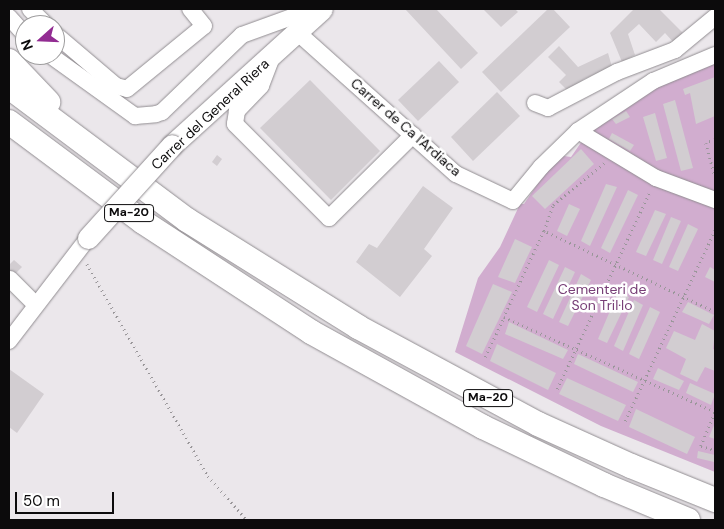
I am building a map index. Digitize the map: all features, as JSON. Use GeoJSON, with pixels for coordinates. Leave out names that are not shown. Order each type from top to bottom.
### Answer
{"type":"FeatureCollection","features":[{"type":"Feature","properties":{"kind":"highway"},"geometry":{"type":"LineString","coordinates":[[9,61],[101,158]]}},
{"type":"Feature","properties":{"kind":"highway","name":"Ma-20"},"geometry":{"type":"LineString","coordinates":[[9,87],[101,158],[271,275],[440,374],[600,453],[715,500]]}},
{"type":"Feature","properties":{"kind":"highway","name":"Ma-20"},"geometry":{"type":"LineString","coordinates":[[9,122],[143,222],[311,332],[483,427],[604,486],[688,520]]}},
{"type":"Feature","properties":{"kind":"main road","name":"Carrer del General Riera"},"geometry":{"type":"LineString","coordinates":[[84,244],[172,145],[272,57],[322,9]]}},
{"type":"Feature","properties":{"kind":"street"},"geometry":{"type":"LineString","coordinates":[[65,43],[116,86],[128,89],[204,26],[190,9]]}},
{"type":"Feature","properties":{"kind":"street"},"geometry":{"type":"LineString","coordinates":[[64,65],[135,116],[156,114],[162,112],[242,35],[314,9]]}},
{"type":"Feature","properties":{"kind":"street"},"geometry":{"type":"LineString","coordinates":[[535,103],[548,108],[616,72],[675,50],[715,17]]}},
{"type":"Feature","properties":{"kind":"street","name":"Carrer de Ca l'Ardiaca"},"geometry":{"type":"LineString","coordinates":[[297,32],[456,174],[513,201],[541,166],[578,131],[653,81],[715,55]]}},
{"type":"Feature","properties":{"kind":"street"},"geometry":{"type":"LineString","coordinates":[[272,57],[261,86],[237,111],[235,124],[329,218],[413,134]]}},
{"type":"Feature","properties":{"kind":"street"},"geometry":{"type":"LineString","coordinates":[[578,131],[656,178],[715,200]]}},
{"type":"Feature","properties":{"kind":"street","name":"Carrer del General Riera"},"geometry":{"type":"LineString","coordinates":[[9,341],[35,304],[84,244]]}},
{"type":"Feature","properties":{"kind":"street"},"geometry":{"type":"LineString","coordinates":[[10,279],[35,304]]}},
{"type":"Feature","properties":{"kind":"path"},"geometry":{"type":"LineString","coordinates":[[715,140],[706,143],[715,176]]}},
{"type":"Feature","properties":{"kind":"path"},"geometry":{"type":"LineString","coordinates":[[485,357],[544,230],[553,205],[614,154]]}},
{"type":"Feature","properties":{"kind":"path"},"geometry":{"type":"LineString","coordinates":[[556,389],[656,178]]}},
{"type":"Feature","properties":{"kind":"path"},"geometry":{"type":"LineString","coordinates":[[544,230],[715,312]]}},
{"type":"Feature","properties":{"kind":"path"},"geometry":{"type":"LineString","coordinates":[[625,421],[685,298],[715,230]]}},
{"type":"Feature","properties":{"kind":"path"},"geometry":{"type":"LineString","coordinates":[[84,244],[208,476],[247,520]]}},
{"type":"Feature","properties":{"kind":"path"},"geometry":{"type":"LineString","coordinates":[[504,317],[715,413],[702,446],[715,450]]}},
{"type":"Feature","properties":{"kind":"path"},"geometry":{"type":"LineString","coordinates":[[362,520],[383,520]]}},
{"type":"Feature","properties":{"kind":"green space","name":"Cementeri de Son Tril·lo"},"geometry":{"type":"Polygon","coordinates":[[[715,60],[715,472],[601,426],[455,352],[478,278],[500,247],[520,204],[524,204],[557,155],[571,157],[589,131],[655,86],[715,60]]]}},
{"type":"Feature","properties":{"kind":"building"},"geometry":{"type":"Polygon","coordinates":[[[405,9],[436,9],[478,53],[461,69],[405,9]]]}},
{"type":"Feature","properties":{"kind":"building"},"geometry":{"type":"Polygon","coordinates":[[[483,9],[515,9],[518,12],[501,27],[483,9]]]}},
{"type":"Feature","properties":{"kind":"building"},"geometry":{"type":"Polygon","coordinates":[[[548,9],[553,9],[570,27],[501,92],[482,72],[548,9]]]}},
{"type":"Feature","properties":{"kind":"building"},"geometry":{"type":"Polygon","coordinates":[[[634,9],[659,9],[685,35],[675,44],[665,33],[656,42],[639,24],[628,34],[635,55],[622,62],[610,33],[634,9]]]}},
{"type":"Feature","properties":{"kind":"building"},"geometry":{"type":"Polygon","coordinates":[[[559,46],[578,67],[608,53],[612,67],[584,79],[570,93],[559,82],[566,75],[548,57],[559,46]]]}},
{"type":"Feature","properties":{"kind":"building"},"geometry":{"type":"Polygon","coordinates":[[[439,61],[459,82],[418,121],[398,100],[439,61]]]}},
{"type":"Feature","properties":{"kind":"building"},"geometry":{"type":"Polygon","coordinates":[[[715,77],[715,116],[696,124],[690,93],[685,95],[683,89],[715,77]]]}},
{"type":"Feature","properties":{"kind":"building"},"geometry":{"type":"Polygon","coordinates":[[[310,80],[380,151],[331,200],[260,128],[310,80]]]}},
{"type":"Feature","properties":{"kind":"building"},"geometry":{"type":"Polygon","coordinates":[[[497,92],[520,116],[473,161],[451,137],[497,92]]]}},
{"type":"Feature","properties":{"kind":"building"},"geometry":{"type":"Polygon","coordinates":[[[675,100],[693,168],[681,171],[663,104],[675,100]]]}},
{"type":"Feature","properties":{"kind":"building"},"geometry":{"type":"Polygon","coordinates":[[[626,111],[630,117],[616,124],[612,119],[626,111]]]}},
{"type":"Feature","properties":{"kind":"building"},"geometry":{"type":"Polygon","coordinates":[[[655,113],[667,158],[656,161],[643,117],[655,113]]]}},
{"type":"Feature","properties":{"kind":"building"},"geometry":{"type":"Polygon","coordinates":[[[612,133],[634,145],[630,151],[609,139],[612,133]]]}},
{"type":"Feature","properties":{"kind":"building"},"geometry":{"type":"Polygon","coordinates":[[[581,149],[594,164],[545,209],[532,196],[581,149]]]}},
{"type":"Feature","properties":{"kind":"building"},"geometry":{"type":"Polygon","coordinates":[[[217,155],[222,159],[217,166],[212,162],[217,155]]]}},
{"type":"Feature","properties":{"kind":"building"},"geometry":{"type":"Polygon","coordinates":[[[606,184],[617,187],[590,246],[581,241],[606,184]]]}},
{"type":"Feature","properties":{"kind":"building"},"geometry":{"type":"Polygon","coordinates":[[[423,186],[453,208],[424,249],[432,256],[400,297],[356,262],[369,244],[377,248],[423,186]]]}},
{"type":"Feature","properties":{"kind":"building"},"geometry":{"type":"Polygon","coordinates":[[[628,190],[638,195],[610,253],[601,248],[628,190]]]}},
{"type":"Feature","properties":{"kind":"building"},"geometry":{"type":"Polygon","coordinates":[[[569,204],[580,209],[567,236],[557,231],[569,204]]]}},
{"type":"Feature","properties":{"kind":"building"},"geometry":{"type":"Polygon","coordinates":[[[655,210],[666,214],[646,256],[636,252],[655,210]]]}},
{"type":"Feature","properties":{"kind":"building"},"geometry":{"type":"Polygon","coordinates":[[[671,217],[681,221],[662,264],[653,260],[671,217]]]}},
{"type":"Feature","properties":{"kind":"building"},"geometry":{"type":"Polygon","coordinates":[[[688,224],[698,229],[678,271],[669,267],[688,224]]]}},
{"type":"Feature","properties":{"kind":"building"},"geometry":{"type":"Polygon","coordinates":[[[515,239],[532,247],[515,283],[498,277],[515,239]]]}},
{"type":"Feature","properties":{"kind":"building"},"geometry":{"type":"Polygon","coordinates":[[[14,260],[22,267],[9,280],[9,265],[14,260]]]}},
{"type":"Feature","properties":{"kind":"building"},"geometry":{"type":"Polygon","coordinates":[[[549,260],[559,265],[537,312],[527,307],[549,260]]]}},
{"type":"Feature","properties":{"kind":"building"},"geometry":{"type":"Polygon","coordinates":[[[565,267],[575,272],[553,319],[543,314],[565,267]]]}},
{"type":"Feature","properties":{"kind":"building"},"geometry":{"type":"Polygon","coordinates":[[[710,267],[715,270],[715,282],[705,277],[710,267]]]}},
{"type":"Feature","properties":{"kind":"building"},"geometry":{"type":"Polygon","coordinates":[[[581,274],[591,280],[568,326],[559,322],[581,274]]]}},
{"type":"Feature","properties":{"kind":"building"},"geometry":{"type":"Polygon","coordinates":[[[493,284],[512,292],[482,354],[466,346],[493,284]]]}},
{"type":"Feature","properties":{"kind":"building"},"geometry":{"type":"Polygon","coordinates":[[[618,292],[629,297],[607,343],[598,339],[618,292]]]}},
{"type":"Feature","properties":{"kind":"building"},"geometry":{"type":"Polygon","coordinates":[[[634,300],[643,305],[623,351],[614,346],[634,300]]]}},
{"type":"Feature","properties":{"kind":"building"},"geometry":{"type":"Polygon","coordinates":[[[688,302],[714,315],[709,324],[682,312],[688,302]]]}},
{"type":"Feature","properties":{"kind":"building"},"geometry":{"type":"Polygon","coordinates":[[[650,307],[660,312],[639,359],[629,354],[650,307]]]}},
{"type":"Feature","properties":{"kind":"building"},"geometry":{"type":"Polygon","coordinates":[[[509,322],[568,350],[563,359],[505,334],[509,322]]]}},
{"type":"Feature","properties":{"kind":"building"},"geometry":{"type":"Polygon","coordinates":[[[702,324],[715,331],[713,349],[715,350],[715,371],[705,367],[697,382],[680,374],[686,359],[666,348],[674,331],[695,340],[702,324]]]}},
{"type":"Feature","properties":{"kind":"building"},"geometry":{"type":"Polygon","coordinates":[[[497,344],[556,373],[548,390],[490,361],[497,344]]]}},
{"type":"Feature","properties":{"kind":"building"},"geometry":{"type":"Polygon","coordinates":[[[578,354],[638,382],[633,392],[574,364],[578,354]]]}},
{"type":"Feature","properties":{"kind":"building"},"geometry":{"type":"Polygon","coordinates":[[[658,368],[684,381],[679,390],[653,379],[658,368]]]}},
{"type":"Feature","properties":{"kind":"building"},"geometry":{"type":"Polygon","coordinates":[[[9,369],[44,394],[17,433],[9,427],[9,369]]]}},
{"type":"Feature","properties":{"kind":"building"},"geometry":{"type":"Polygon","coordinates":[[[567,378],[626,405],[618,421],[559,394],[567,378]]]}},
{"type":"Feature","properties":{"kind":"building"},"geometry":{"type":"Polygon","coordinates":[[[690,383],[715,394],[711,405],[686,393],[690,383]]]}},
{"type":"Feature","properties":{"kind":"building"},"geometry":{"type":"Polygon","coordinates":[[[636,409],[695,437],[687,454],[629,427],[636,409]]]}},
{"type":"Feature","properties":{"kind":"building"},"geometry":{"type":"Polygon","coordinates":[[[715,423],[715,439],[709,437],[715,423]]]}},
{"type":"Feature","properties":{"kind":"building"},"geometry":{"type":"Polygon","coordinates":[[[698,451],[715,455],[714,462],[697,458],[698,451]]]}}]}
